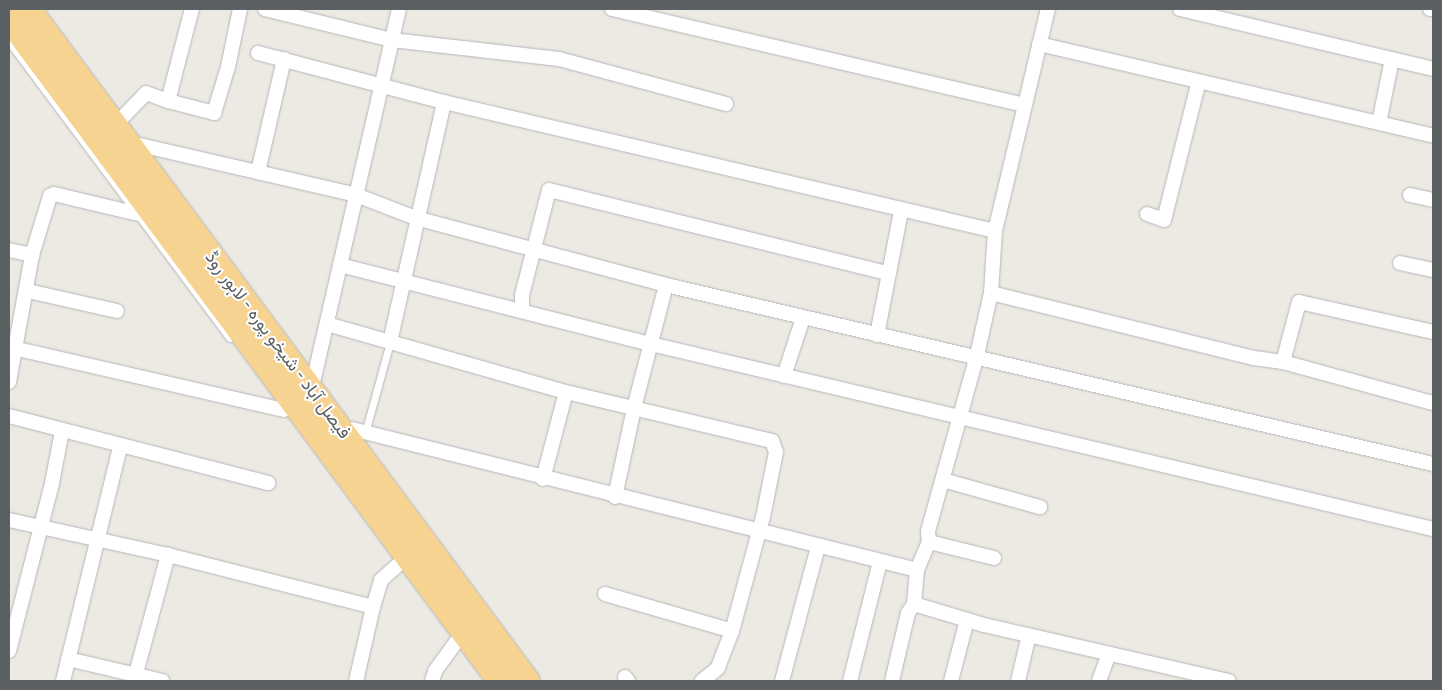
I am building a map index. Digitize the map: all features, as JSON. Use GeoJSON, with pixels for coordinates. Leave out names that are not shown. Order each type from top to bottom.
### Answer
{"type":"FeatureCollection","features":[{"type":"Feature","properties":{"kind":"highway","name":"فیصل آباد - شیخو پورہ - لاہور روڈ"},"geometry":{"type":"LineString","coordinates":[[38,15],[527,681]]}},
{"type":"Feature","properties":{"kind":"highway","name":"فیصل آباد - شیخو پورہ - لاہور روڈ"},"geometry":{"type":"LineString","coordinates":[[9,20],[500,681]]}},
{"type":"Feature","properties":{"kind":"street"},"geometry":{"type":"LineString","coordinates":[[168,101],[192,9]]}},
{"type":"Feature","properties":{"kind":"street"},"geometry":{"type":"LineString","coordinates":[[121,119],[146,93],[214,113],[228,66],[240,9]]}},
{"type":"Feature","properties":{"kind":"street"},"geometry":{"type":"LineString","coordinates":[[265,9],[392,40],[559,59],[726,104]]}},
{"type":"Feature","properties":{"kind":"street"},"geometry":{"type":"LineString","coordinates":[[314,379],[399,9]]}},
{"type":"Feature","properties":{"kind":"street"},"geometry":{"type":"LineString","coordinates":[[612,9],[1025,105]]}},
{"type":"Feature","properties":{"kind":"street"},"geometry":{"type":"LineString","coordinates":[[892,681],[908,613],[914,604],[917,570],[929,542],[928,531],[977,355],[991,293],[995,231],[1048,9]]}},
{"type":"Feature","properties":{"kind":"street"},"geometry":{"type":"LineString","coordinates":[[1180,9],[1433,69]]}},
{"type":"Feature","properties":{"kind":"street"},"geometry":{"type":"LineString","coordinates":[[1040,44],[1433,136]]}},
{"type":"Feature","properties":{"kind":"street"},"geometry":{"type":"LineString","coordinates":[[258,53],[382,83],[444,102],[901,211],[995,231]]}},
{"type":"Feature","properties":{"kind":"street"},"geometry":{"type":"LineString","coordinates":[[258,172],[284,59]]}},
{"type":"Feature","properties":{"kind":"street"},"geometry":{"type":"LineString","coordinates":[[1379,123],[1392,59]]}},
{"type":"Feature","properties":{"kind":"street"},"geometry":{"type":"LineString","coordinates":[[1147,214],[1164,220],[1199,81]]}},
{"type":"Feature","properties":{"kind":"street"},"geometry":{"type":"LineString","coordinates":[[390,342],[416,218],[444,102]]}},
{"type":"Feature","properties":{"kind":"street"},"geometry":{"type":"LineString","coordinates":[[136,138],[258,172],[356,196],[416,218],[666,285],[877,335],[977,355],[1433,464]]}},
{"type":"Feature","properties":{"kind":"street"},"geometry":{"type":"LineString","coordinates":[[522,311],[522,295],[549,190],[888,273]]}},
{"type":"Feature","properties":{"kind":"street"},"geometry":{"type":"LineString","coordinates":[[9,382],[13,348],[28,291],[32,255],[50,196],[54,194],[138,214]]}},
{"type":"Feature","properties":{"kind":"street"},"geometry":{"type":"LineString","coordinates":[[1410,195],[1433,200]]}},
{"type":"Feature","properties":{"kind":"street"},"geometry":{"type":"LineString","coordinates":[[877,335],[901,211]]}},
{"type":"Feature","properties":{"kind":"street"},"geometry":{"type":"LineString","coordinates":[[9,250],[32,255]]}},
{"type":"Feature","properties":{"kind":"street"},"geometry":{"type":"LineString","coordinates":[[1400,263],[1433,270]]}},
{"type":"Feature","properties":{"kind":"street"},"geometry":{"type":"LineString","coordinates":[[340,265],[650,344],[1433,529]]}},
{"type":"Feature","properties":{"kind":"street"},"geometry":{"type":"LineString","coordinates":[[615,497],[634,408],[666,285]]}},
{"type":"Feature","properties":{"kind":"street"},"geometry":{"type":"LineString","coordinates":[[28,291],[117,311]]}},
{"type":"Feature","properties":{"kind":"street"},"geometry":{"type":"LineString","coordinates":[[991,293],[1254,358],[1283,362],[1433,403]]}},
{"type":"Feature","properties":{"kind":"street"},"geometry":{"type":"LineString","coordinates":[[1283,362],[1299,302],[1433,332]]}},
{"type":"Feature","properties":{"kind":"street"},"geometry":{"type":"LineString","coordinates":[[784,376],[803,318]]}},
{"type":"Feature","properties":{"kind":"street"},"geometry":{"type":"LineString","coordinates":[[327,324],[566,392],[772,441],[776,452],[763,517],[756,533],[732,631],[718,668],[702,681]]}},
{"type":"Feature","properties":{"kind":"street"},"geometry":{"type":"LineString","coordinates":[[13,348],[284,410]]}},
{"type":"Feature","properties":{"kind":"street"},"geometry":{"type":"LineString","coordinates":[[542,479],[566,392]]}},
{"type":"Feature","properties":{"kind":"street"},"geometry":{"type":"LineString","coordinates":[[9,416],[120,448],[269,483]]}},
{"type":"Feature","properties":{"kind":"street"},"geometry":{"type":"LineString","coordinates":[[9,651],[62,431]]}},
{"type":"Feature","properties":{"kind":"street"},"geometry":{"type":"LineString","coordinates":[[356,432],[756,533],[917,570]]}},
{"type":"Feature","properties":{"kind":"street"},"geometry":{"type":"LineString","coordinates":[[63,681],[120,448]]}},
{"type":"Feature","properties":{"kind":"street"},"geometry":{"type":"LineString","coordinates":[[943,480],[1040,507]]}},
{"type":"Feature","properties":{"kind":"street"},"geometry":{"type":"LineString","coordinates":[[9,520],[168,555],[373,607]]}},
{"type":"Feature","properties":{"kind":"street"},"geometry":{"type":"LineString","coordinates":[[929,542],[994,558]]}},
{"type":"Feature","properties":{"kind":"street"},"geometry":{"type":"LineString","coordinates":[[782,681],[818,547]]}},
{"type":"Feature","properties":{"kind":"street"},"geometry":{"type":"LineString","coordinates":[[135,678],[168,555]]}},
{"type":"Feature","properties":{"kind":"street"},"geometry":{"type":"LineString","coordinates":[[850,681],[880,562]]}},
{"type":"Feature","properties":{"kind":"street"},"geometry":{"type":"LineString","coordinates":[[356,681],[381,580],[399,564]]}},
{"type":"Feature","properties":{"kind":"street"},"geometry":{"type":"LineString","coordinates":[[605,594],[732,631]]}},
{"type":"Feature","properties":{"kind":"street"},"geometry":{"type":"LineString","coordinates":[[914,604],[967,620],[1108,654],[1186,676],[1230,681]]}},
{"type":"Feature","properties":{"kind":"street"},"geometry":{"type":"LineString","coordinates":[[952,681],[967,620]]}},
{"type":"Feature","properties":{"kind":"street"},"geometry":{"type":"LineString","coordinates":[[1018,681],[1029,635]]}},
{"type":"Feature","properties":{"kind":"street"},"geometry":{"type":"LineString","coordinates":[[432,681],[435,671],[457,641]]}},
{"type":"Feature","properties":{"kind":"street"},"geometry":{"type":"LineString","coordinates":[[1099,681],[1108,654]]}},
{"type":"Feature","properties":{"kind":"street"},"geometry":{"type":"LineString","coordinates":[[68,659],[135,678],[162,681]]}},
{"type":"Feature","properties":{"kind":"lane"},"geometry":{"type":"LineString","coordinates":[[38,15],[93,80]]}},
{"type":"Feature","properties":{"kind":"lane"},"geometry":{"type":"LineString","coordinates":[[9,42],[237,347]]}},
{"type":"Feature","properties":{"kind":"lane"},"geometry":{"type":"LineString","coordinates":[[98,88],[152,160]]}},
{"type":"Feature","properties":{"kind":"lane"},"geometry":{"type":"LineString","coordinates":[[390,342],[356,432],[538,681]]}}]}
